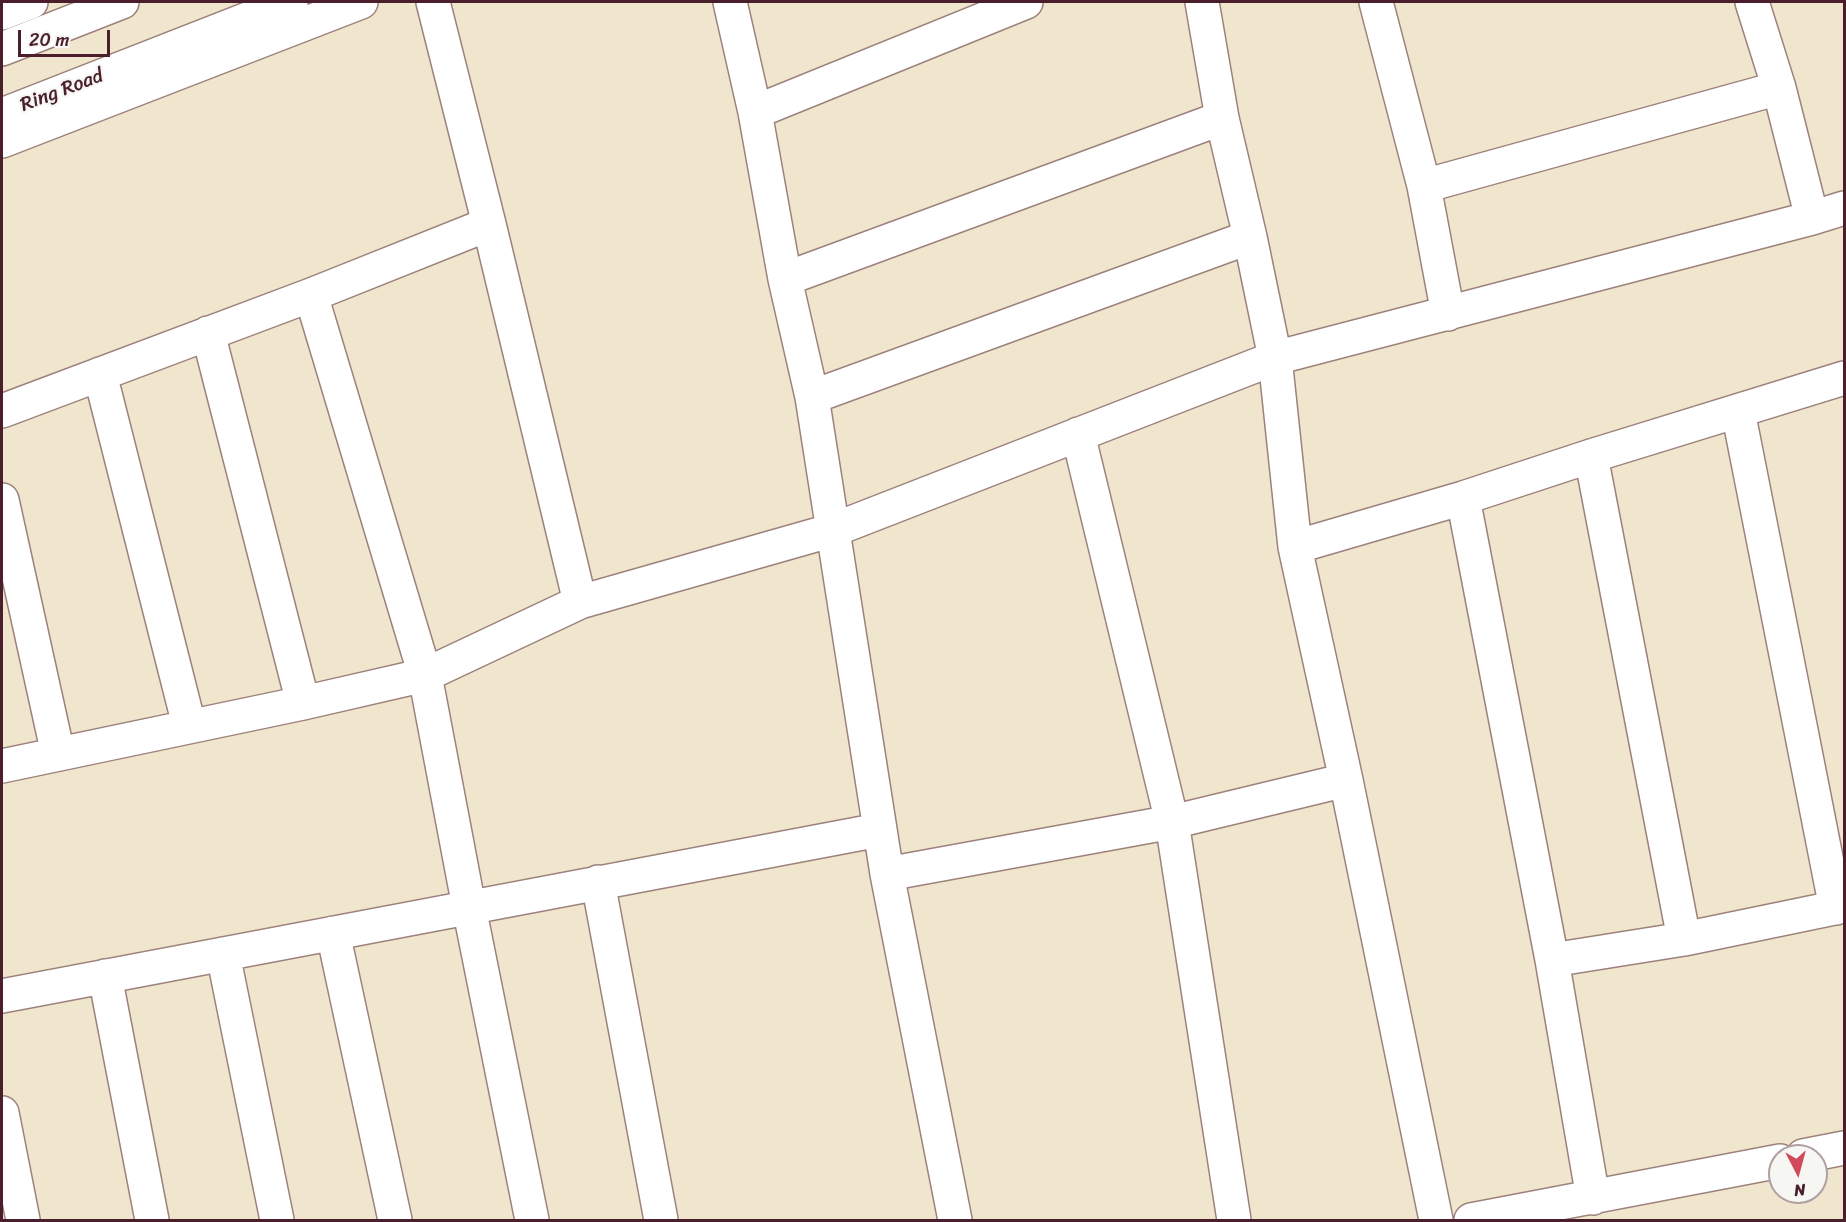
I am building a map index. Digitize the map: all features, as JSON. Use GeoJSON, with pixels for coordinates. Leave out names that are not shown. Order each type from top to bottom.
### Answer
{"type":"FeatureCollection","features":[{"type":"Feature","properties":{"kind":"main road"},"geometry":{"type":"LineString","coordinates":[[2,13],[32,2]]}},
{"type":"Feature","properties":{"kind":"main road"},"geometry":{"type":"LineString","coordinates":[[2,49],[122,2]]}},
{"type":"Feature","properties":{"kind":"main road","name":"Ring Road"},"geometry":{"type":"LineString","coordinates":[[2,115],[291,2]]}},
{"type":"Feature","properties":{"kind":"main road"},"geometry":{"type":"LineString","coordinates":[[2,141],[361,2]]}},
{"type":"Feature","properties":{"kind":"main road"},"geometry":{"type":"LineString","coordinates":[[433,2],[580,602]]}},
{"type":"Feature","properties":{"kind":"main road"},"geometry":{"type":"LineString","coordinates":[[730,2],[754,112],[784,279],[812,398],[879,830],[955,1221]]}},
{"type":"Feature","properties":{"kind":"main road"},"geometry":{"type":"LineString","coordinates":[[754,112],[1026,2]]}},
{"type":"Feature","properties":{"kind":"main road"},"geometry":{"type":"LineString","coordinates":[[1202,2],[1222,118],[1275,358],[1295,546],[1346,780],[1436,1221]]}},
{"type":"Feature","properties":{"kind":"main road"},"geometry":{"type":"LineString","coordinates":[[1376,2],[1424,186],[1448,314]]}},
{"type":"Feature","properties":{"kind":"main road"},"geometry":{"type":"LineString","coordinates":[[1752,2],[1779,88],[1812,218]]}},
{"type":"Feature","properties":{"kind":"main road"},"geometry":{"type":"LineString","coordinates":[[1424,186],[1779,88]]}},
{"type":"Feature","properties":{"kind":"main road"},"geometry":{"type":"LineString","coordinates":[[784,279],[1222,118]]}},
{"type":"Feature","properties":{"kind":"main road"},"geometry":{"type":"LineString","coordinates":[[2,766],[425,675],[580,602],[833,530],[1275,358],[1845,208]]}},
{"type":"Feature","properties":{"kind":"main road"},"geometry":{"type":"LineString","coordinates":[[2,411],[311,295],[489,224]]}},
{"type":"Feature","properties":{"kind":"main road"},"geometry":{"type":"LineString","coordinates":[[812,398],[1250,237]]}},
{"type":"Feature","properties":{"kind":"main road"},"geometry":{"type":"LineString","coordinates":[[311,295],[425,675],[468,907],[532,1221]]}},
{"type":"Feature","properties":{"kind":"main road"},"geometry":{"type":"LineString","coordinates":[[208,333],[303,703]]}},
{"type":"Feature","properties":{"kind":"main road"},"geometry":{"type":"LineString","coordinates":[[100,374],[189,725]]}},
{"type":"Feature","properties":{"kind":"main road"},"geometry":{"type":"LineString","coordinates":[[1295,546],[1463,498],[1845,378]]}},
{"type":"Feature","properties":{"kind":"main road"},"geometry":{"type":"LineString","coordinates":[[1552,960],[1684,939],[1840,907],[1738,411]]}},
{"type":"Feature","properties":{"kind":"main road"},"geometry":{"type":"LineString","coordinates":[[1078,434],[1172,822],[1234,1221]]}},
{"type":"Feature","properties":{"kind":"main road"},"geometry":{"type":"LineString","coordinates":[[1591,456],[1684,939]]}},
{"type":"Feature","properties":{"kind":"main road"},"geometry":{"type":"LineString","coordinates":[[1463,498],[1552,960],[1593,1198]]}},
{"type":"Feature","properties":{"kind":"main road"},"geometry":{"type":"LineString","coordinates":[[2,500],[58,754]]}},
{"type":"Feature","properties":{"kind":"main road"},"geometry":{"type":"LineString","coordinates":[[887,874],[1172,822],[1346,780]]}},
{"type":"Feature","properties":{"kind":"main road"},"geometry":{"type":"LineString","coordinates":[[2,996],[879,830]]}},
{"type":"Feature","properties":{"kind":"main road"},"geometry":{"type":"LineString","coordinates":[[598,882],[661,1221]]}},
{"type":"Feature","properties":{"kind":"main road"},"geometry":{"type":"LineString","coordinates":[[333,933],[395,1221]]}},
{"type":"Feature","properties":{"kind":"main road"},"geometry":{"type":"LineString","coordinates":[[223,954],[277,1221]]}},
{"type":"Feature","properties":{"kind":"main road"},"geometry":{"type":"LineString","coordinates":[[105,976],[152,1221]]}},
{"type":"Feature","properties":{"kind":"main road"},"geometry":{"type":"LineString","coordinates":[[2,1113],[23,1221]]}},
{"type":"Feature","properties":{"kind":"main road"},"geometry":{"type":"LineString","coordinates":[[1828,1151],[1845,1148]]}},
{"type":"Feature","properties":{"kind":"main road"},"geometry":{"type":"LineString","coordinates":[[1471,1221],[1768,1163]]}}]}
